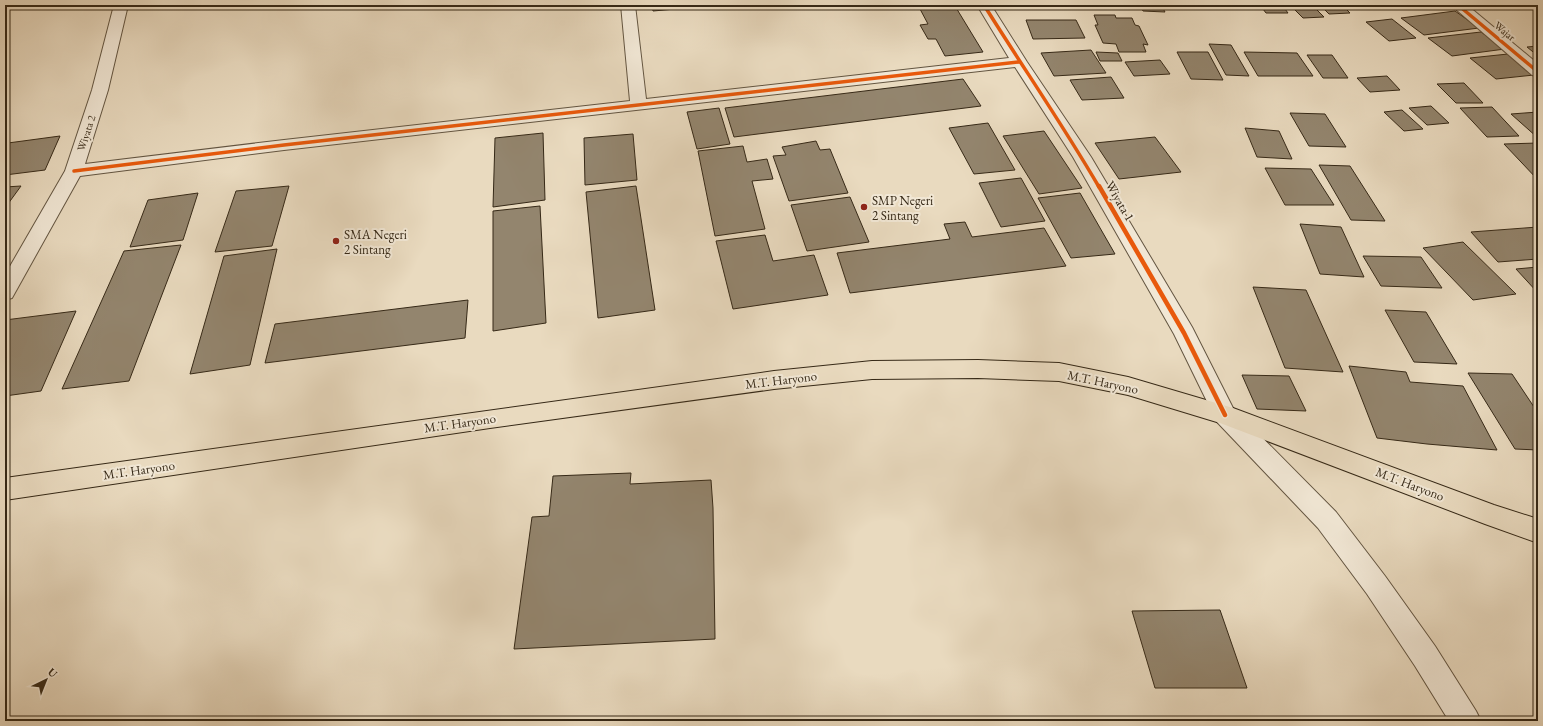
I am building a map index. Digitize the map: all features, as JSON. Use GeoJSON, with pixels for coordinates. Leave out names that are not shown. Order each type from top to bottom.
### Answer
{"type":"FeatureCollection","features":[{"type":"Feature","properties":{"kind":"highway","name":"M.T. Haryono"},"geometry":{"type":"LineString","coordinates":[[5,489],[505,416],[774,380],[872,370],[978,369],[1059,372],[1128,386],[1225,414],[1494,516],[1538,531]]}},
{"type":"Feature","properties":{"kind":"street","name":"Wiyata 2"},"geometry":{"type":"LineString","coordinates":[[5,293],[74,171],[100,90],[121,5]]}},
{"type":"Feature","properties":{"kind":"street"},"geometry":{"type":"LineString","coordinates":[[628,5],[639,106]]}},
{"type":"Feature","properties":{"kind":"street","name":"Wiyata 1"},"geometry":{"type":"LineString","coordinates":[[984,5],[1019,62],[1082,157],[1184,333],[1225,414],[1327,520],[1376,584],[1425,656],[1466,721]]}},
{"type":"Feature","properties":{"kind":"street","name":"Wajar"},"geometry":{"type":"LineString","coordinates":[[1458,5],[1538,72]]}},
{"type":"Feature","properties":{"kind":"street"},"geometry":{"type":"LineString","coordinates":[[74,171],[284,145],[1019,62]]}},
{"type":"Feature","properties":{"kind":"building"},"geometry":{"type":"Polygon","coordinates":[[[652,5],[720,5],[653,11],[652,5]]]}},
{"type":"Feature","properties":{"kind":"building"},"geometry":{"type":"Polygon","coordinates":[[[918,5],[954,5],[920,8],[918,5]]]}},
{"type":"Feature","properties":{"kind":"building"},"geometry":{"type":"Polygon","coordinates":[[[1140,5],[1161,5],[1165,12],[1143,11],[1140,5]]]}},
{"type":"Feature","properties":{"kind":"building"},"geometry":{"type":"Polygon","coordinates":[[[1260,5],[1282,5],[1288,13],[1266,13],[1260,5]]]}},
{"type":"Feature","properties":{"kind":"building"},"geometry":{"type":"Polygon","coordinates":[[[1290,5],[1312,5],[1324,17],[1303,18],[1290,5]]]}},
{"type":"Feature","properties":{"kind":"building"},"geometry":{"type":"Polygon","coordinates":[[[1320,5],[1342,5],[1350,13],[1329,14],[1320,5]]]}},
{"type":"Feature","properties":{"kind":"building"},"geometry":{"type":"Polygon","coordinates":[[[1485,5],[1522,5],[1523,6],[1487,7],[1485,5]]]}},
{"type":"Feature","properties":{"kind":"building"},"geometry":{"type":"Polygon","coordinates":[[[955,6],[983,52],[945,56],[936,39],[928,39],[920,25],[928,24],[920,9],[955,6]]]}},
{"type":"Feature","properties":{"kind":"building"},"geometry":{"type":"Polygon","coordinates":[[[1455,11],[1479,28],[1424,35],[1401,18],[1455,11]]]}},
{"type":"Feature","properties":{"kind":"building"},"geometry":{"type":"Polygon","coordinates":[[[1094,15],[1115,15],[1116,18],[1132,18],[1135,25],[1139,26],[1148,45],[1143,44],[1146,52],[1119,52],[1116,44],[1103,43],[1095,25],[1098,25],[1094,15]]]}},
{"type":"Feature","properties":{"kind":"building"},"geometry":{"type":"Polygon","coordinates":[[[1392,19],[1416,38],[1389,41],[1366,22],[1392,19]]]}},
{"type":"Feature","properties":{"kind":"building"},"geometry":{"type":"Polygon","coordinates":[[[1026,20],[1076,20],[1085,38],[1033,39],[1026,20]]]}},
{"type":"Feature","properties":{"kind":"building"},"geometry":{"type":"Polygon","coordinates":[[[1481,32],[1505,49],[1452,56],[1428,38],[1481,32]]]}},
{"type":"Feature","properties":{"kind":"building"},"geometry":{"type":"Polygon","coordinates":[[[1209,44],[1231,45],[1249,76],[1226,75],[1209,44]]]}},
{"type":"Feature","properties":{"kind":"building"},"geometry":{"type":"Polygon","coordinates":[[[1538,46],[1538,56],[1527,47],[1538,46]]]}},
{"type":"Feature","properties":{"kind":"building"},"geometry":{"type":"Polygon","coordinates":[[[1091,50],[1106,73],[1054,76],[1041,53],[1091,50]]]}},
{"type":"Feature","properties":{"kind":"building"},"geometry":{"type":"Polygon","coordinates":[[[1096,52],[1118,53],[1122,61],[1100,61],[1096,52]]]}},
{"type":"Feature","properties":{"kind":"building"},"geometry":{"type":"Polygon","coordinates":[[[1177,52],[1208,52],[1223,80],[1191,79],[1177,52]]]}},
{"type":"Feature","properties":{"kind":"building"},"geometry":{"type":"Polygon","coordinates":[[[1244,52],[1297,53],[1313,76],[1258,76],[1244,52]]]}},
{"type":"Feature","properties":{"kind":"building"},"geometry":{"type":"Polygon","coordinates":[[[1508,54],[1534,75],[1496,79],[1470,58],[1508,54]]]}},
{"type":"Feature","properties":{"kind":"building"},"geometry":{"type":"Polygon","coordinates":[[[1307,55],[1332,55],[1348,78],[1323,78],[1307,55]]]}},
{"type":"Feature","properties":{"kind":"building"},"geometry":{"type":"Polygon","coordinates":[[[1160,60],[1170,74],[1134,76],[1125,62],[1160,60]]]}},
{"type":"Feature","properties":{"kind":"building"},"geometry":{"type":"Polygon","coordinates":[[[1387,76],[1400,90],[1370,92],[1357,78],[1387,76]]]}},
{"type":"Feature","properties":{"kind":"building"},"geometry":{"type":"Polygon","coordinates":[[[1111,77],[1124,98],[1082,100],[1070,80],[1111,77]]]}},
{"type":"Feature","properties":{"kind":"building"},"geometry":{"type":"Polygon","coordinates":[[[963,79],[981,106],[734,137],[725,108],[963,79]]]}},
{"type":"Feature","properties":{"kind":"building"},"geometry":{"type":"Polygon","coordinates":[[[1464,83],[1483,103],[1456,103],[1437,84],[1464,83]]]}},
{"type":"Feature","properties":{"kind":"building"},"geometry":{"type":"Polygon","coordinates":[[[1431,106],[1449,123],[1427,125],[1409,108],[1431,106]]]}},
{"type":"Feature","properties":{"kind":"building"},"geometry":{"type":"Polygon","coordinates":[[[1492,107],[1519,136],[1487,137],[1460,108],[1492,107]]]}},
{"type":"Feature","properties":{"kind":"building"},"geometry":{"type":"Polygon","coordinates":[[[719,108],[730,144],[697,149],[687,112],[719,108]]]}},
{"type":"Feature","properties":{"kind":"building"},"geometry":{"type":"Polygon","coordinates":[[[1402,110],[1423,129],[1404,131],[1384,112],[1402,110]]]}},
{"type":"Feature","properties":{"kind":"building"},"geometry":{"type":"Polygon","coordinates":[[[1538,112],[1538,138],[1511,114],[1538,112]]]}},
{"type":"Feature","properties":{"kind":"building"},"geometry":{"type":"Polygon","coordinates":[[[1290,113],[1325,114],[1346,147],[1309,146],[1290,113]]]}},
{"type":"Feature","properties":{"kind":"building"},"geometry":{"type":"Polygon","coordinates":[[[988,123],[1015,170],[974,174],[949,128],[988,123]]]}},
{"type":"Feature","properties":{"kind":"building"},"geometry":{"type":"Polygon","coordinates":[[[1245,128],[1279,131],[1292,159],[1257,157],[1245,128]]]}},
{"type":"Feature","properties":{"kind":"building"},"geometry":{"type":"Polygon","coordinates":[[[1044,131],[1082,188],[1039,194],[1003,136],[1044,131]]]}},
{"type":"Feature","properties":{"kind":"building"},"geometry":{"type":"Polygon","coordinates":[[[543,133],[545,200],[493,207],[495,138],[543,133]]]}},
{"type":"Feature","properties":{"kind":"building"},"geometry":{"type":"Polygon","coordinates":[[[633,134],[637,180],[585,185],[584,138],[633,134]]]}},
{"type":"Feature","properties":{"kind":"building"},"geometry":{"type":"Polygon","coordinates":[[[60,136],[45,170],[5,175],[5,149],[8,143],[60,136]]]}},
{"type":"Feature","properties":{"kind":"building"},"geometry":{"type":"Polygon","coordinates":[[[1155,137],[1181,172],[1119,179],[1095,143],[1155,137]]]}},
{"type":"Feature","properties":{"kind":"building"},"geometry":{"type":"Polygon","coordinates":[[[816,141],[820,150],[830,149],[848,193],[789,201],[773,156],[786,155],[782,147],[816,141]]]}},
{"type":"Feature","properties":{"kind":"building"},"geometry":{"type":"Polygon","coordinates":[[[1538,143],[1538,180],[1504,144],[1538,143]]]}},
{"type":"Feature","properties":{"kind":"building"},"geometry":{"type":"Polygon","coordinates":[[[743,146],[747,162],[767,159],[773,179],[752,181],[765,229],[715,236],[698,151],[743,146]]]}},
{"type":"Feature","properties":{"kind":"building"},"geometry":{"type":"Polygon","coordinates":[[[1319,165],[1350,166],[1385,221],[1351,220],[1319,165]]]}},
{"type":"Feature","properties":{"kind":"building"},"geometry":{"type":"Polygon","coordinates":[[[1265,168],[1311,169],[1334,205],[1285,205],[1265,168]]]}},
{"type":"Feature","properties":{"kind":"building"},"geometry":{"type":"Polygon","coordinates":[[[1021,178],[1045,221],[1001,227],[979,183],[1021,178]]]}},
{"type":"Feature","properties":{"kind":"building"},"geometry":{"type":"Polygon","coordinates":[[[21,186],[5,208],[5,187],[21,186]]]}},
{"type":"Feature","properties":{"kind":"building"},"geometry":{"type":"Polygon","coordinates":[[[289,186],[272,246],[215,252],[236,191],[289,186]]]}},
{"type":"Feature","properties":{"kind":"building"},"geometry":{"type":"Polygon","coordinates":[[[636,186],[655,310],[598,318],[586,192],[636,186]]]}},
{"type":"Feature","properties":{"kind":"building"},"geometry":{"type":"Polygon","coordinates":[[[198,193],[183,240],[130,247],[148,200],[198,193]]]}},
{"type":"Feature","properties":{"kind":"building"},"geometry":{"type":"Polygon","coordinates":[[[1080,193],[1115,254],[1071,258],[1038,198],[1080,193]]]}},
{"type":"Feature","properties":{"kind":"building"},"geometry":{"type":"Polygon","coordinates":[[[850,197],[869,242],[807,251],[791,205],[850,197]]]}},
{"type":"Feature","properties":{"kind":"building"},"geometry":{"type":"Polygon","coordinates":[[[540,206],[546,323],[493,331],[493,211],[540,206]]]}},
{"type":"Feature","properties":{"kind":"building"},"geometry":{"type":"Polygon","coordinates":[[[965,222],[972,237],[1044,228],[1066,266],[850,293],[837,253],[950,239],[944,224],[965,222]]]}},
{"type":"Feature","properties":{"kind":"building"},"geometry":{"type":"Polygon","coordinates":[[[1300,224],[1341,227],[1364,277],[1320,274],[1300,224]]]}},
{"type":"Feature","properties":{"kind":"building"},"geometry":{"type":"Polygon","coordinates":[[[1538,227],[1538,259],[1498,262],[1471,232],[1538,227]]]}},
{"type":"Feature","properties":{"kind":"building"},"geometry":{"type":"Polygon","coordinates":[[[765,235],[773,261],[814,255],[828,295],[733,309],[716,241],[765,235]]]}},
{"type":"Feature","properties":{"kind":"building"},"geometry":{"type":"Polygon","coordinates":[[[1463,242],[1516,294],[1473,300],[1423,248],[1463,242]]]}},
{"type":"Feature","properties":{"kind":"building"},"geometry":{"type":"Polygon","coordinates":[[[181,245],[129,381],[62,389],[124,251],[181,245]]]}},
{"type":"Feature","properties":{"kind":"building"},"geometry":{"type":"Polygon","coordinates":[[[277,249],[250,365],[190,374],[224,256],[277,249]]]}},
{"type":"Feature","properties":{"kind":"building"},"geometry":{"type":"Polygon","coordinates":[[[1363,256],[1421,257],[1442,288],[1381,286],[1363,256]]]}},
{"type":"Feature","properties":{"kind":"building"},"geometry":{"type":"Polygon","coordinates":[[[1538,267],[1538,293],[1516,269],[1538,267]]]}},
{"type":"Feature","properties":{"kind":"building"},"geometry":{"type":"Polygon","coordinates":[[[1253,287],[1306,290],[1343,372],[1285,368],[1253,287]]]}},
{"type":"Feature","properties":{"kind":"building"},"geometry":{"type":"Polygon","coordinates":[[[468,300],[465,338],[265,363],[275,324],[468,300]]]}},
{"type":"Feature","properties":{"kind":"building"},"geometry":{"type":"Polygon","coordinates":[[[1385,310],[1426,312],[1457,364],[1414,362],[1385,310]]]}},
{"type":"Feature","properties":{"kind":"building"},"geometry":{"type":"Polygon","coordinates":[[[76,311],[41,391],[5,396],[5,320],[76,311]]]}},
{"type":"Feature","properties":{"kind":"building"},"geometry":{"type":"Polygon","coordinates":[[[1349,366],[1406,372],[1410,382],[1463,386],[1497,450],[1377,438],[1349,366]]]}},
{"type":"Feature","properties":{"kind":"building"},"geometry":{"type":"Polygon","coordinates":[[[1468,373],[1512,374],[1538,413],[1538,450],[1515,449],[1468,373]]]}},
{"type":"Feature","properties":{"kind":"building"},"geometry":{"type":"Polygon","coordinates":[[[1242,375],[1289,376],[1306,411],[1257,409],[1242,375]]]}},
{"type":"Feature","properties":{"kind":"building"},"geometry":{"type":"Polygon","coordinates":[[[631,473],[630,484],[711,480],[713,508],[715,639],[514,649],[532,517],[549,516],[553,476],[631,473]]]}},
{"type":"Feature","properties":{"kind":"building"},"geometry":{"type":"Polygon","coordinates":[[[1220,610],[1247,688],[1155,688],[1132,611],[1220,610]]]}},
{"type":"Feature","properties":{"kind":"cycle path"},"geometry":{"type":"LineString","coordinates":[[984,5],[1019,62],[1082,157],[1184,333],[1225,415]]}},
{"type":"Feature","properties":{"kind":"cycle path"},"geometry":{"type":"LineString","coordinates":[[1458,5],[1538,72]]}},
{"type":"Feature","properties":{"kind":"cycle path"},"geometry":{"type":"LineString","coordinates":[[74,171],[284,145],[1019,62]]}},
{"type":"Feature","properties":{"kind":"place","name":"SMP Negeri 2 Sintang"},"geometry":{"type":"Point","coordinates":[864,207]}},
{"type":"Feature","properties":{"kind":"place","name":"SMA Negeri 2 Sintang"},"geometry":{"type":"Point","coordinates":[336,241]}}]}
